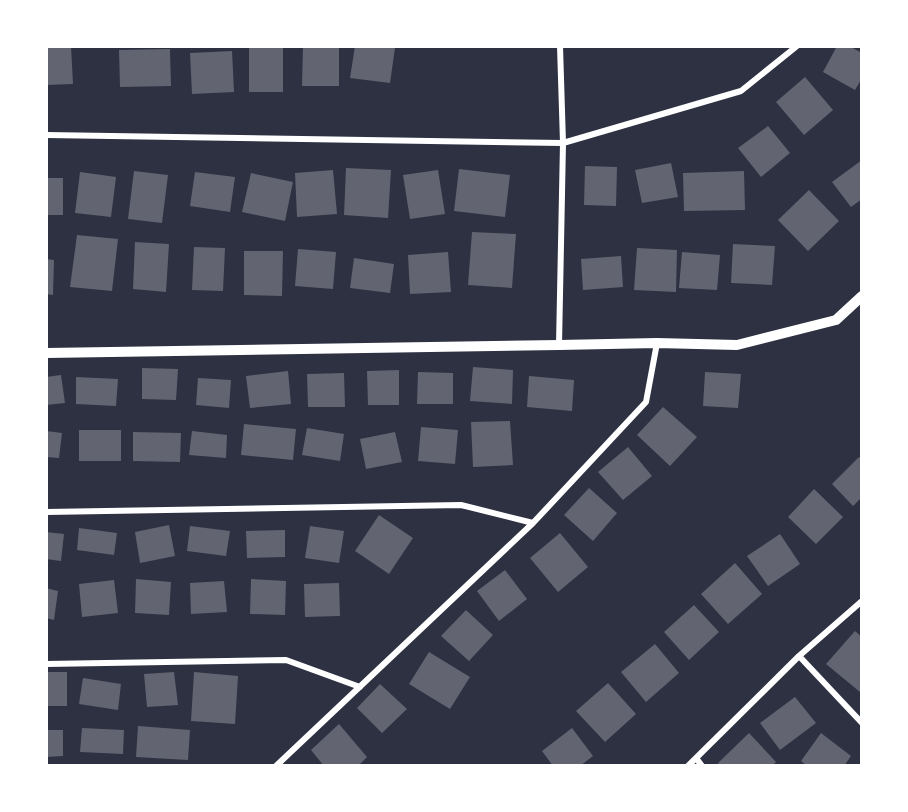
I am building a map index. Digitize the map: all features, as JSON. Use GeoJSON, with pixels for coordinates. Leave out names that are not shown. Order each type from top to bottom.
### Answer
{"type":"FeatureCollection","features":[{"type":"Feature","properties":{"kind":"street"},"geometry":{"type":"LineString","coordinates":[[559,345],[563,143],[560,46]]}},
{"type":"Feature","properties":{"kind":"street"},"geometry":{"type":"LineString","coordinates":[[46,135],[563,143],[741,91],[797,46]]}},
{"type":"Feature","properties":{"kind":"street"},"geometry":{"type":"LineString","coordinates":[[46,353],[657,343],[736,345],[836,320],[861,296]]}},
{"type":"Feature","properties":{"kind":"street"},"geometry":{"type":"LineString","coordinates":[[276,765],[533,523],[646,402],[657,343]]}},
{"type":"Feature","properties":{"kind":"street"},"geometry":{"type":"LineString","coordinates":[[46,512],[461,506],[533,523]]}},
{"type":"Feature","properties":{"kind":"street"},"geometry":{"type":"LineString","coordinates":[[688,765],[799,657],[861,601]]}},
{"type":"Feature","properties":{"kind":"street"},"geometry":{"type":"LineString","coordinates":[[799,657],[861,723]]}},
{"type":"Feature","properties":{"kind":"street"},"geometry":{"type":"LineString","coordinates":[[46,664],[286,660],[360,687]]}},
{"type":"Feature","properties":{"kind":"street"},"geometry":{"type":"LineString","coordinates":[[696,758],[702,765]]}},
{"type":"Feature","properties":{"kind":"building"},"geometry":{"type":"Polygon","coordinates":[[[46,46],[71,46],[73,84],[46,85],[46,46]]]}},
{"type":"Feature","properties":{"kind":"building"},"geometry":{"type":"Polygon","coordinates":[[[249,46],[283,46],[283,92],[249,92],[249,46]]]}},
{"type":"Feature","properties":{"kind":"building"},"geometry":{"type":"Polygon","coordinates":[[[303,46],[339,46],[339,86],[302,86],[303,46]]]}},
{"type":"Feature","properties":{"kind":"building"},"geometry":{"type":"Polygon","coordinates":[[[355,46],[395,48],[390,83],[350,78],[355,46]]]}},
{"type":"Feature","properties":{"kind":"building"},"geometry":{"type":"Polygon","coordinates":[[[837,46],[849,46],[862,53],[862,78],[855,90],[823,72],[837,46]]]}},
{"type":"Feature","properties":{"kind":"building"},"geometry":{"type":"Polygon","coordinates":[[[170,49],[171,86],[120,87],[119,50],[170,49]]]}},
{"type":"Feature","properties":{"kind":"building"},"geometry":{"type":"Polygon","coordinates":[[[232,51],[234,92],[192,94],[190,53],[232,51]]]}},
{"type":"Feature","properties":{"kind":"building"},"geometry":{"type":"Polygon","coordinates":[[[805,77],[833,110],[804,135],[776,102],[805,77]]]}},
{"type":"Feature","properties":{"kind":"building"},"geometry":{"type":"Polygon","coordinates":[[[768,126],[790,153],[761,177],[738,148],[768,126]]]}},
{"type":"Feature","properties":{"kind":"building"},"geometry":{"type":"Polygon","coordinates":[[[862,160],[862,199],[851,207],[832,182],[862,160]]]}},
{"type":"Feature","properties":{"kind":"building"},"geometry":{"type":"Polygon","coordinates":[[[671,163],[678,197],[642,203],[635,170],[671,163]]]}},
{"type":"Feature","properties":{"kind":"building"},"geometry":{"type":"Polygon","coordinates":[[[585,166],[617,167],[616,206],[584,205],[585,166]]]}},
{"type":"Feature","properties":{"kind":"building"},"geometry":{"type":"Polygon","coordinates":[[[346,168],[391,170],[388,218],[344,215],[346,168]]]}},
{"type":"Feature","properties":{"kind":"building"},"geometry":{"type":"Polygon","coordinates":[[[459,169],[510,175],[505,217],[454,211],[459,169]]]}},
{"type":"Feature","properties":{"kind":"building"},"geometry":{"type":"Polygon","coordinates":[[[333,170],[337,214],[297,217],[295,173],[333,170]]]}},
{"type":"Feature","properties":{"kind":"building"},"geometry":{"type":"Polygon","coordinates":[[[438,170],[445,214],[410,219],[403,175],[438,170]]]}},
{"type":"Feature","properties":{"kind":"building"},"geometry":{"type":"Polygon","coordinates":[[[134,171],[168,175],[162,223],[128,219],[134,171]]]}},
{"type":"Feature","properties":{"kind":"building"},"geometry":{"type":"Polygon","coordinates":[[[744,171],[745,210],[684,211],[683,173],[744,171]]]}},
{"type":"Feature","properties":{"kind":"building"},"geometry":{"type":"Polygon","coordinates":[[[80,172],[116,177],[111,217],[75,213],[80,172]]]}},
{"type":"Feature","properties":{"kind":"building"},"geometry":{"type":"Polygon","coordinates":[[[195,172],[235,177],[230,212],[190,206],[195,172]]]}},
{"type":"Feature","properties":{"kind":"building"},"geometry":{"type":"Polygon","coordinates":[[[251,173],[293,182],[285,221],[242,212],[251,173]]]}},
{"type":"Feature","properties":{"kind":"building"},"geometry":{"type":"Polygon","coordinates":[[[46,178],[63,178],[63,215],[46,215],[46,178]]]}},
{"type":"Feature","properties":{"kind":"building"},"geometry":{"type":"Polygon","coordinates":[[[809,190],[839,221],[808,251],[778,220],[809,190]]]}},
{"type":"Feature","properties":{"kind":"building"},"geometry":{"type":"Polygon","coordinates":[[[472,232],[516,234],[512,288],[468,285],[472,232]]]}},
{"type":"Feature","properties":{"kind":"building"},"geometry":{"type":"Polygon","coordinates":[[[77,235],[118,239],[112,291],[70,287],[77,235]]]}},
{"type":"Feature","properties":{"kind":"building"},"geometry":{"type":"Polygon","coordinates":[[[135,242],[169,244],[166,292],[133,289],[135,242]]]}},
{"type":"Feature","properties":{"kind":"building"},"geometry":{"type":"Polygon","coordinates":[[[733,244],[775,246],[772,285],[731,283],[733,244]]]}},
{"type":"Feature","properties":{"kind":"building"},"geometry":{"type":"Polygon","coordinates":[[[194,247],[225,248],[223,291],[192,290],[194,247]]]}},
{"type":"Feature","properties":{"kind":"building"},"geometry":{"type":"Polygon","coordinates":[[[637,248],[677,250],[676,292],[634,290],[637,248]]]}},
{"type":"Feature","properties":{"kind":"building"},"geometry":{"type":"Polygon","coordinates":[[[298,249],[336,252],[333,289],[295,286],[298,249]]]}},
{"type":"Feature","properties":{"kind":"building"},"geometry":{"type":"Polygon","coordinates":[[[244,251],[283,251],[282,296],[244,295],[244,251]]]}},
{"type":"Feature","properties":{"kind":"building"},"geometry":{"type":"Polygon","coordinates":[[[448,252],[451,292],[410,294],[408,255],[448,252]]]}},
{"type":"Feature","properties":{"kind":"building"},"geometry":{"type":"Polygon","coordinates":[[[682,252],[720,255],[717,290],[679,288],[682,252]]]}},
{"type":"Feature","properties":{"kind":"building"},"geometry":{"type":"Polygon","coordinates":[[[621,256],[623,287],[583,290],[581,259],[621,256]]]}},
{"type":"Feature","properties":{"kind":"building"},"geometry":{"type":"Polygon","coordinates":[[[354,258],[394,264],[390,293],[350,288],[354,258]]]}},
{"type":"Feature","properties":{"kind":"building"},"geometry":{"type":"Polygon","coordinates":[[[46,259],[54,260],[53,295],[46,294],[46,259]]]}},
{"type":"Feature","properties":{"kind":"building"},"geometry":{"type":"Polygon","coordinates":[[[473,367],[513,370],[512,404],[470,401],[473,367]]]}},
{"type":"Feature","properties":{"kind":"building"},"geometry":{"type":"Polygon","coordinates":[[[142,368],[178,369],[176,400],[142,399],[142,368]]]}},
{"type":"Feature","properties":{"kind":"building"},"geometry":{"type":"Polygon","coordinates":[[[399,370],[399,405],[368,405],[367,371],[399,370]]]}},
{"type":"Feature","properties":{"kind":"building"},"geometry":{"type":"Polygon","coordinates":[[[288,371],[291,404],[250,408],[246,376],[288,371]]]}},
{"type":"Feature","properties":{"kind":"building"},"geometry":{"type":"Polygon","coordinates":[[[418,372],[453,373],[453,404],[417,404],[418,372]]]}},
{"type":"Feature","properties":{"kind":"building"},"geometry":{"type":"Polygon","coordinates":[[[705,372],[741,374],[738,408],[703,406],[705,372]]]}},
{"type":"Feature","properties":{"kind":"building"},"geometry":{"type":"Polygon","coordinates":[[[344,373],[345,407],[308,407],[307,374],[344,373]]]}},
{"type":"Feature","properties":{"kind":"building"},"geometry":{"type":"Polygon","coordinates":[[[61,375],[65,403],[46,405],[46,377],[61,375]]]}},
{"type":"Feature","properties":{"kind":"building"},"geometry":{"type":"Polygon","coordinates":[[[529,376],[574,380],[572,411],[527,407],[529,376]]]}},
{"type":"Feature","properties":{"kind":"building"},"geometry":{"type":"Polygon","coordinates":[[[76,377],[118,379],[116,406],[76,404],[76,377]]]}},
{"type":"Feature","properties":{"kind":"building"},"geometry":{"type":"Polygon","coordinates":[[[198,378],[231,380],[229,408],[196,405],[198,378]]]}},
{"type":"Feature","properties":{"kind":"building"},"geometry":{"type":"Polygon","coordinates":[[[663,407],[697,437],[670,466],[637,435],[663,407]]]}},
{"type":"Feature","properties":{"kind":"building"},"geometry":{"type":"Polygon","coordinates":[[[510,421],[513,465],[473,467],[471,422],[510,421]]]}},
{"type":"Feature","properties":{"kind":"building"},"geometry":{"type":"Polygon","coordinates":[[[244,424],[296,429],[293,460],[241,455],[244,424]]]}},
{"type":"Feature","properties":{"kind":"building"},"geometry":{"type":"Polygon","coordinates":[[[421,427],[458,430],[455,464],[418,461],[421,427]]]}},
{"type":"Feature","properties":{"kind":"building"},"geometry":{"type":"Polygon","coordinates":[[[307,428],[344,434],[340,461],[302,455],[307,428]]]}},
{"type":"Feature","properties":{"kind":"building"},"geometry":{"type":"Polygon","coordinates":[[[79,430],[121,430],[121,461],[79,461],[79,430]]]}},
{"type":"Feature","properties":{"kind":"building"},"geometry":{"type":"Polygon","coordinates":[[[46,431],[62,433],[59,458],[46,457],[46,431]]]}},
{"type":"Feature","properties":{"kind":"building"},"geometry":{"type":"Polygon","coordinates":[[[192,431],[227,435],[226,458],[189,455],[192,431]]]}},
{"type":"Feature","properties":{"kind":"building"},"geometry":{"type":"Polygon","coordinates":[[[133,432],[181,433],[180,462],[133,461],[133,432]]]}},
{"type":"Feature","properties":{"kind":"building"},"geometry":{"type":"Polygon","coordinates":[[[395,432],[402,462],[366,469],[360,439],[395,432]]]}},
{"type":"Feature","properties":{"kind":"building"},"geometry":{"type":"Polygon","coordinates":[[[628,447],[652,476],[623,500],[598,472],[628,447]]]}},
{"type":"Feature","properties":{"kind":"building"},"geometry":{"type":"Polygon","coordinates":[[[859,457],[862,459],[862,497],[853,506],[832,484],[859,457]]]}},
{"type":"Feature","properties":{"kind":"building"},"geometry":{"type":"Polygon","coordinates":[[[589,488],[617,513],[593,541],[564,515],[589,488]]]}},
{"type":"Feature","properties":{"kind":"building"},"geometry":{"type":"Polygon","coordinates":[[[814,489],[843,517],[816,544],[788,517],[814,489]]]}},
{"type":"Feature","properties":{"kind":"building"},"geometry":{"type":"Polygon","coordinates":[[[379,515],[413,538],[389,574],[355,551],[379,515]]]}},
{"type":"Feature","properties":{"kind":"building"},"geometry":{"type":"Polygon","coordinates":[[[169,525],[175,556],[140,563],[135,532],[169,525]]]}},
{"type":"Feature","properties":{"kind":"building"},"geometry":{"type":"Polygon","coordinates":[[[190,526],[230,531],[226,556],[187,551],[190,526]]]}},
{"type":"Feature","properties":{"kind":"building"},"geometry":{"type":"Polygon","coordinates":[[[310,526],[344,531],[339,563],[305,558],[310,526]]]}},
{"type":"Feature","properties":{"kind":"building"},"geometry":{"type":"Polygon","coordinates":[[[79,528],[117,533],[114,555],[77,550],[79,528]]]}},
{"type":"Feature","properties":{"kind":"building"},"geometry":{"type":"Polygon","coordinates":[[[285,530],[285,557],[247,558],[246,531],[285,530]]]}},
{"type":"Feature","properties":{"kind":"building"},"geometry":{"type":"Polygon","coordinates":[[[46,532],[64,534],[61,561],[46,559],[46,532]]]}},
{"type":"Feature","properties":{"kind":"building"},"geometry":{"type":"Polygon","coordinates":[[[560,533],[588,567],[558,592],[530,558],[560,533]]]}},
{"type":"Feature","properties":{"kind":"building"},"geometry":{"type":"Polygon","coordinates":[[[780,534],[800,564],[768,586],[747,556],[780,534]]]}},
{"type":"Feature","properties":{"kind":"building"},"geometry":{"type":"Polygon","coordinates":[[[735,563],[762,594],[728,624],[701,594],[735,563]]]}},
{"type":"Feature","properties":{"kind":"building"},"geometry":{"type":"Polygon","coordinates":[[[505,570],[527,599],[499,621],[477,591],[505,570]]]}},
{"type":"Feature","properties":{"kind":"building"},"geometry":{"type":"Polygon","coordinates":[[[136,579],[171,582],[169,615],[135,613],[136,579]]]}},
{"type":"Feature","properties":{"kind":"building"},"geometry":{"type":"Polygon","coordinates":[[[251,579],[286,581],[285,615],[250,614],[251,579]]]}},
{"type":"Feature","properties":{"kind":"building"},"geometry":{"type":"Polygon","coordinates":[[[114,580],[118,613],[82,617],[79,584],[114,580]]]}},
{"type":"Feature","properties":{"kind":"building"},"geometry":{"type":"Polygon","coordinates":[[[224,581],[227,612],[191,614],[190,583],[224,581]]]}},
{"type":"Feature","properties":{"kind":"building"},"geometry":{"type":"Polygon","coordinates":[[[339,583],[340,616],[305,617],[304,584],[339,583]]]}},
{"type":"Feature","properties":{"kind":"building"},"geometry":{"type":"Polygon","coordinates":[[[46,588],[58,591],[54,620],[46,618],[46,588]]]}},
{"type":"Feature","properties":{"kind":"building"},"geometry":{"type":"Polygon","coordinates":[[[694,605],[719,632],[689,660],[664,632],[694,605]]]}},
{"type":"Feature","properties":{"kind":"building"},"geometry":{"type":"Polygon","coordinates":[[[466,610],[493,635],[469,661],[441,636],[466,610]]]}},
{"type":"Feature","properties":{"kind":"building"},"geometry":{"type":"Polygon","coordinates":[[[855,631],[862,637],[862,690],[860,692],[826,664],[855,631]]]}},
{"type":"Feature","properties":{"kind":"building"},"geometry":{"type":"Polygon","coordinates":[[[655,644],[679,673],[646,702],[621,672],[655,644]]]}},
{"type":"Feature","properties":{"kind":"building"},"geometry":{"type":"Polygon","coordinates":[[[429,652],[470,677],[450,709],[409,684],[429,652]]]}},
{"type":"Feature","properties":{"kind":"building"},"geometry":{"type":"Polygon","coordinates":[[[46,672],[67,672],[67,706],[46,706],[46,672]]]}},
{"type":"Feature","properties":{"kind":"building"},"geometry":{"type":"Polygon","coordinates":[[[174,672],[178,705],[147,707],[144,674],[174,672]]]}},
{"type":"Feature","properties":{"kind":"building"},"geometry":{"type":"Polygon","coordinates":[[[194,672],[238,676],[235,724],[191,721],[194,672]]]}},
{"type":"Feature","properties":{"kind":"building"},"geometry":{"type":"Polygon","coordinates":[[[83,678],[121,684],[118,710],[79,704],[83,678]]]}},
{"type":"Feature","properties":{"kind":"building"},"geometry":{"type":"Polygon","coordinates":[[[608,683],[636,714],[605,742],[576,711],[608,683]]]}},
{"type":"Feature","properties":{"kind":"building"},"geometry":{"type":"Polygon","coordinates":[[[380,684],[407,709],[382,733],[357,708],[380,684]]]}},
{"type":"Feature","properties":{"kind":"building"},"geometry":{"type":"Polygon","coordinates":[[[795,697],[816,723],[780,750],[760,723],[795,697]]]}},
{"type":"Feature","properties":{"kind":"building"},"geometry":{"type":"Polygon","coordinates":[[[339,724],[367,757],[358,766],[324,766],[311,750],[339,724]]]}},
{"type":"Feature","properties":{"kind":"building"},"geometry":{"type":"Polygon","coordinates":[[[138,726],[190,730],[188,760],[136,757],[138,726]]]}},
{"type":"Feature","properties":{"kind":"building"},"geometry":{"type":"Polygon","coordinates":[[[82,728],[124,730],[123,754],[80,752],[82,728]]]}},
{"type":"Feature","properties":{"kind":"building"},"geometry":{"type":"Polygon","coordinates":[[[572,728],[593,756],[580,766],[553,766],[542,751],[572,728]]]}},
{"type":"Feature","properties":{"kind":"building"},"geometry":{"type":"Polygon","coordinates":[[[46,730],[63,730],[63,756],[46,757],[46,730]]]}},
{"type":"Feature","properties":{"kind":"building"},"geometry":{"type":"Polygon","coordinates":[[[749,733],[776,762],[772,766],[720,766],[718,763],[749,733]]]}},
{"type":"Feature","properties":{"kind":"building"},"geometry":{"type":"Polygon","coordinates":[[[821,733],[851,756],[844,766],[807,766],[801,761],[821,733]]]}}]}
